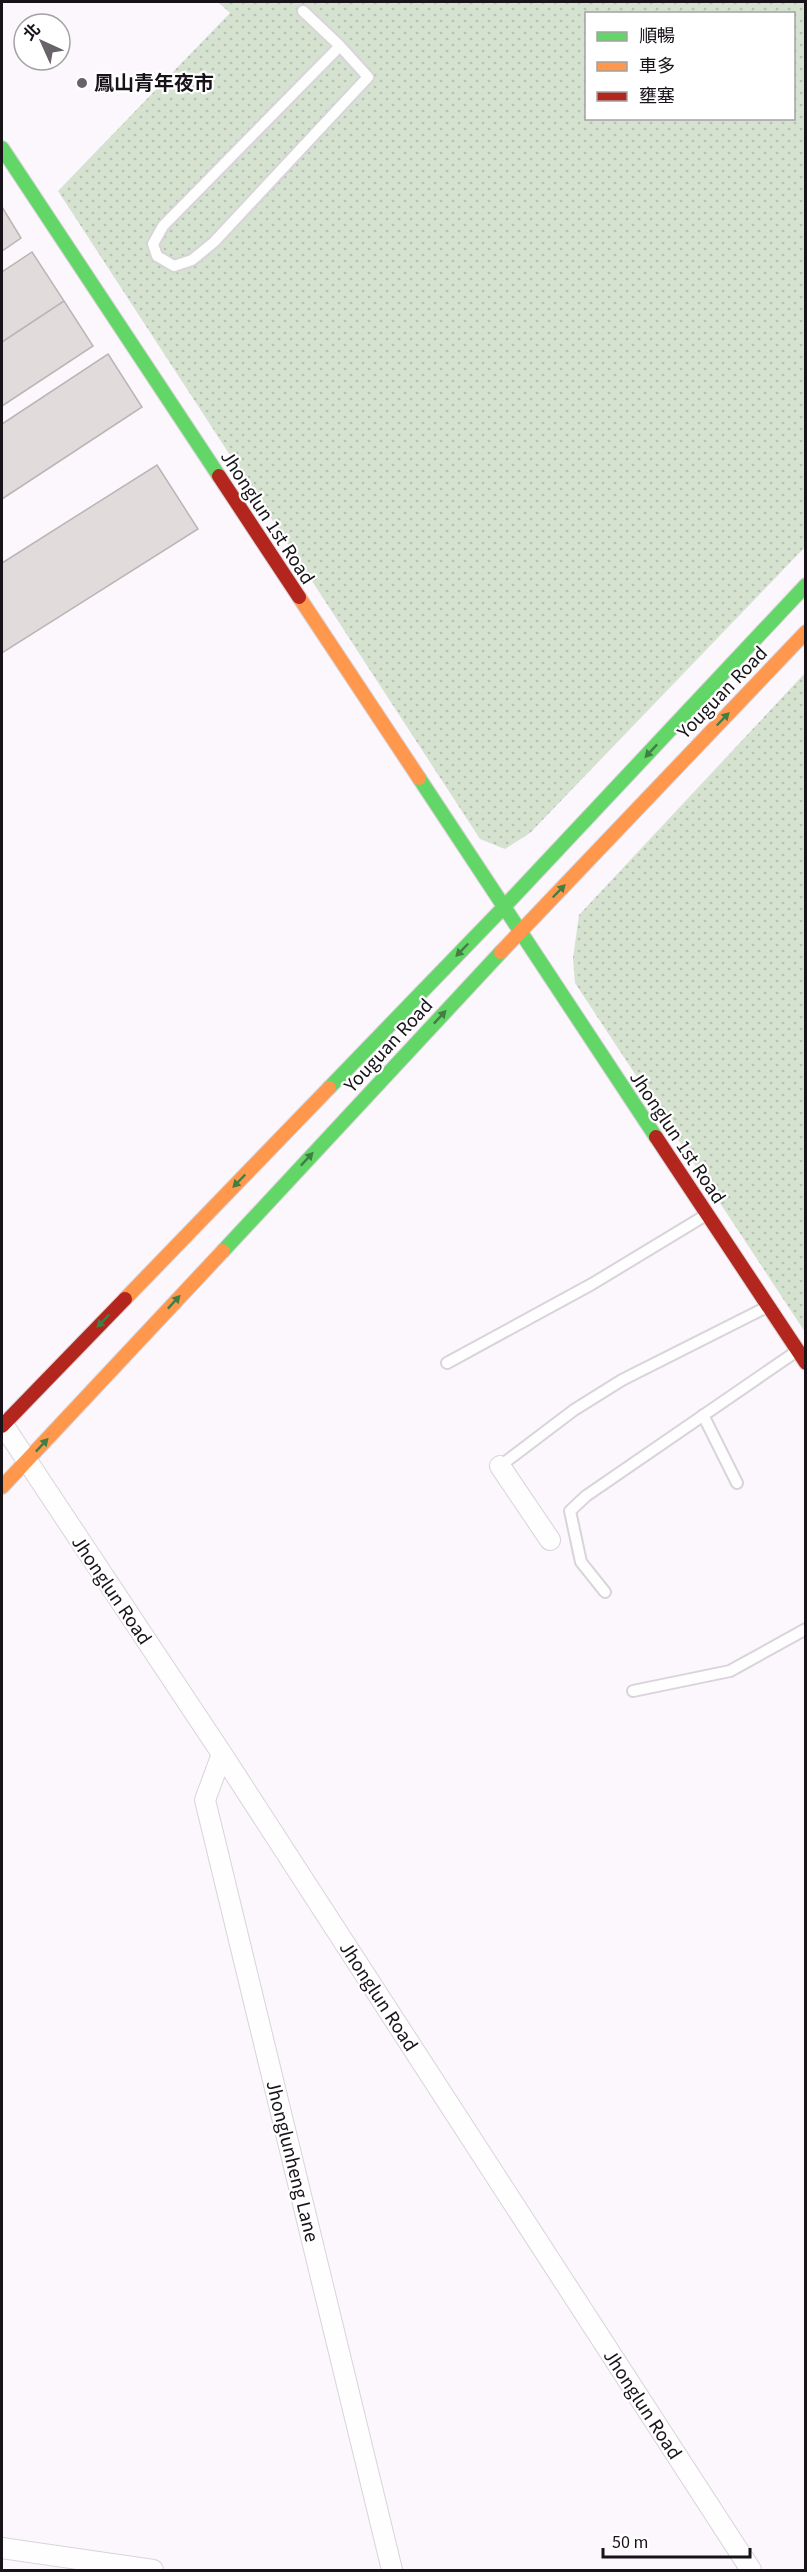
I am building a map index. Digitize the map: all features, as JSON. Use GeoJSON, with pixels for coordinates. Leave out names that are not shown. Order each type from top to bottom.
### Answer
{"type":"FeatureCollection","features":[{"type":"Feature","properties":{"kind":"street","name":"Jhonglun 1st Road"},"geometry":{"type":"LineString","coordinates":[[2,148],[806,1364]]}},
{"type":"Feature","properties":{"kind":"street","name":"Youguan Road"},"geometry":{"type":"LineString","coordinates":[[2,1425],[503,908],[806,585]]}},
{"type":"Feature","properties":{"kind":"street","name":"Youguan Road"},"geometry":{"type":"LineString","coordinates":[[2,1487],[519,933],[806,632]]}},
{"type":"Feature","properties":{"kind":"street","name":"Jhonglun Road"},"geometry":{"type":"LineString","coordinates":[[2,1425],[222,1754],[751,2571]]}},
{"type":"Feature","properties":{"kind":"street"},"geometry":{"type":"LineString","coordinates":[[500,1466],[549,1540]]}},
{"type":"Feature","properties":{"kind":"street","name":"Jhonglunheng Lane"},"geometry":{"type":"LineString","coordinates":[[222,1754],[205,1800],[392,2571]]}},
{"type":"Feature","properties":{"kind":"street"},"geometry":{"type":"LineString","coordinates":[[2,2548],[153,2571]]}},
{"type":"Feature","properties":{"kind":"lane"},"geometry":{"type":"LineString","coordinates":[[303,11],[340,46],[368,77],[214,242],[192,260],[174,266],[157,256],[153,244],[163,226],[340,46]]}},
{"type":"Feature","properties":{"kind":"lane"},"geometry":{"type":"LineString","coordinates":[[447,1363],[592,1284],[706,1214]]}},
{"type":"Feature","properties":{"kind":"lane"},"geometry":{"type":"LineString","coordinates":[[500,1466],[574,1410],[622,1380],[768,1307]]}},
{"type":"Feature","properties":{"kind":"lane"},"geometry":{"type":"LineString","coordinates":[[605,1592],[581,1562],[570,1511],[586,1496],[797,1351]]}},
{"type":"Feature","properties":{"kind":"lane"},"geometry":{"type":"LineString","coordinates":[[703,1415],[737,1483]]}},
{"type":"Feature","properties":{"kind":"lane"},"geometry":{"type":"LineString","coordinates":[[633,1691],[730,1671],[806,1629]]}},
{"type":"Feature","properties":{"kind":"green space"},"geometry":{"type":"Polygon","coordinates":[[[218,2],[805,2],[805,547],[530,833],[505,849],[480,839],[58,191],[230,13],[218,2]]]}},
{"type":"Feature","properties":{"kind":"green space"},"geometry":{"type":"Polygon","coordinates":[[[805,673],[805,1332],[575,983],[573,958],[579,915],[805,673]]]}},
{"type":"Feature","properties":{"kind":"building"},"geometry":{"type":"Polygon","coordinates":[[[2,207],[21,238],[2,251],[2,207]]]}},
{"type":"Feature","properties":{"kind":"building"},"geometry":{"type":"Polygon","coordinates":[[[32,252],[64,301],[2,342],[2,272],[32,252]]]}},
{"type":"Feature","properties":{"kind":"building"},"geometry":{"type":"Polygon","coordinates":[[[64,301],[93,346],[2,406],[2,342],[64,301]]]}},
{"type":"Feature","properties":{"kind":"building"},"geometry":{"type":"Polygon","coordinates":[[[108,354],[142,407],[2,499],[2,424],[108,354]]]}},
{"type":"Feature","properties":{"kind":"building"},"geometry":{"type":"Polygon","coordinates":[[[157,465],[198,529],[2,653],[2,563],[157,465]]]}},
{"type":"Feature","properties":{"kind":"traffic: fast"},"geometry":{"type":"LineString","coordinates":[[2,148],[219,476]]}},
{"type":"Feature","properties":{"kind":"traffic: fast"},"geometry":{"type":"LineString","coordinates":[[329,1088],[503,908],[806,585]]}},
{"type":"Feature","properties":{"kind":"traffic: fast"},"geometry":{"type":"LineString","coordinates":[[419,778],[656,1137]]}},
{"type":"Feature","properties":{"kind":"traffic: fast"},"geometry":{"type":"LineString","coordinates":[[223,1251],[501,952]]}},
{"type":"Feature","properties":{"kind":"traffic: slow"},"geometry":{"type":"LineString","coordinates":[[299,597],[419,778]]}},
{"type":"Feature","properties":{"kind":"traffic: slow"},"geometry":{"type":"LineString","coordinates":[[501,952],[806,632]]}},
{"type":"Feature","properties":{"kind":"traffic: slow"},"geometry":{"type":"LineString","coordinates":[[125,1299],[329,1088]]}},
{"type":"Feature","properties":{"kind":"traffic: slow"},"geometry":{"type":"LineString","coordinates":[[2,1487],[223,1251]]}},
{"type":"Feature","properties":{"kind":"traffic: jam"},"geometry":{"type":"LineString","coordinates":[[219,476],[299,597]]}},
{"type":"Feature","properties":{"kind":"traffic: jam"},"geometry":{"type":"LineString","coordinates":[[656,1137],[806,1363]]}},
{"type":"Feature","properties":{"kind":"traffic: jam"},"geometry":{"type":"LineString","coordinates":[[2,1426],[125,1299]]}},
{"type":"Feature","properties":{"kind":"place","name":"鳳山青年夜市"},"geometry":{"type":"Point","coordinates":[82,83]}}]}
